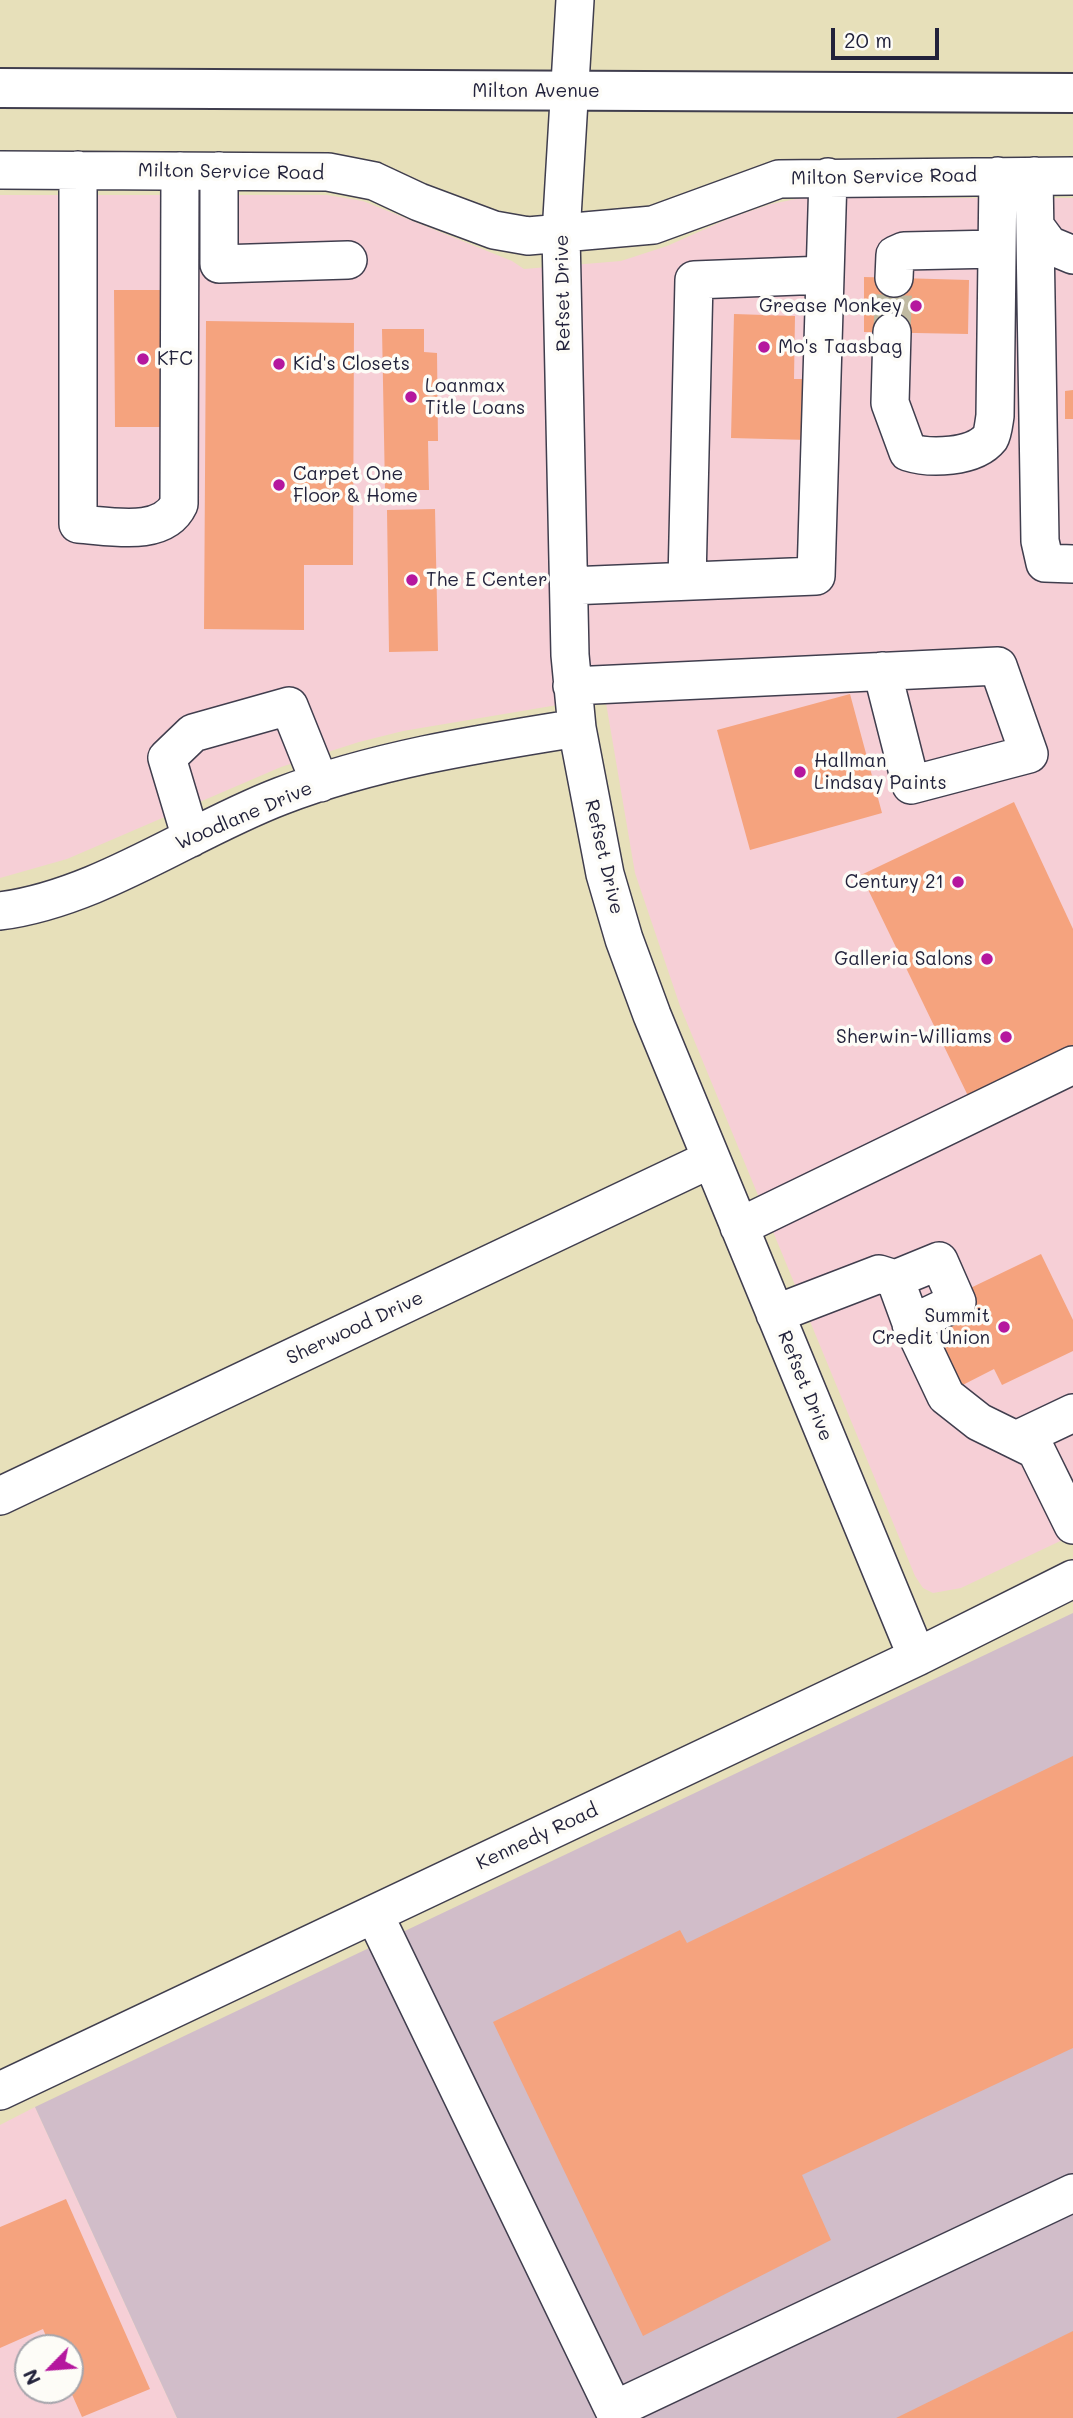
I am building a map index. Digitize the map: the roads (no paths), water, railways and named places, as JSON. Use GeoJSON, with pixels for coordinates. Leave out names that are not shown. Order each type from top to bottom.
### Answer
{"type":"FeatureCollection","features":[{"type":"Feature","properties":{"kind":"main road","name":"Milton Avenue"},"geometry":{"type":"LineString","coordinates":[[0,88],[1073,93]]}},
{"type":"Feature","properties":{"kind":"street","name":"Refset Drive"},"geometry":{"type":"LineString","coordinates":[[575,0],[561,234],[572,686],[577,728],[605,874],[624,939],[711,1159],[917,1657]]}},
{"type":"Feature","properties":{"kind":"street","name":"Milton Service Road"},"geometry":{"type":"LineString","coordinates":[[0,170],[339,174],[374,181],[419,202],[495,230],[528,236],[653,225],[779,179],[1073,176]]}},
{"type":"Feature","properties":{"kind":"street"},"geometry":{"type":"LineString","coordinates":[[78,170],[78,524],[136,526],[159,524],[173,517],[179,503],[180,171]]}},
{"type":"Feature","properties":{"kind":"street"},"geometry":{"type":"LineString","coordinates":[[219,171],[219,264],[348,260]]}},
{"type":"Feature","properties":{"kind":"street"},"geometry":{"type":"LineString","coordinates":[[1016,176],[1035,226],[1049,245],[1073,255]]}},
{"type":"Feature","properties":{"kind":"street"},"geometry":{"type":"LineString","coordinates":[[892,332],[890,403],[908,452],[920,456],[953,454],[975,449],[990,437],[996,416],[997,250],[1016,176]]}},
{"type":"Feature","properties":{"kind":"street"},"geometry":{"type":"LineString","coordinates":[[569,586],[816,576],[828,177]]}},
{"type":"Feature","properties":{"kind":"street"},"geometry":{"type":"LineString","coordinates":[[1035,226],[1040,541],[1045,563],[1073,564]]}},
{"type":"Feature","properties":{"kind":"street"},"geometry":{"type":"LineString","coordinates":[[894,278],[895,255],[904,251],[997,250]]}},
{"type":"Feature","properties":{"kind":"street"},"geometry":{"type":"LineString","coordinates":[[687,581],[694,280],[825,275]]}},
{"type":"Feature","properties":{"kind":"street"},"geometry":{"type":"LineString","coordinates":[[572,686],[883,671]]}},
{"type":"Feature","properties":{"kind":"street"},"geometry":{"type":"LineString","coordinates":[[191,838],[167,758],[193,733],[289,706],[320,783]]}},
{"type":"Feature","properties":{"kind":"street","name":"Woodlane Drive"},"geometry":{"type":"LineString","coordinates":[[0,911],[94,883],[280,796],[320,783],[475,745],[577,728]]}},
{"type":"Feature","properties":{"kind":"street"},"geometry":{"type":"LineString","coordinates":[[739,1227],[1073,1065]]}},
{"type":"Feature","properties":{"kind":"street","name":"Sherwood Drive"},"geometry":{"type":"LineString","coordinates":[[0,1496],[711,1159]]}},
{"type":"Feature","properties":{"kind":"street"},"geometry":{"type":"LineString","coordinates":[[775,1314],[879,1274],[895,1279],[939,1261],[957,1302],[911,1324]]}},
{"type":"Feature","properties":{"kind":"street"},"geometry":{"type":"LineString","coordinates":[[895,1279],[911,1324],[946,1396],[979,1422],[1036,1450],[1073,1525]]}},
{"type":"Feature","properties":{"kind":"street"},"geometry":{"type":"LineString","coordinates":[[1016,1440],[1073,1413]]}},
{"type":"Feature","properties":{"kind":"street","name":"Kennedy Road"},"geometry":{"type":"LineString","coordinates":[[0,2091],[917,1657],[1073,1579]]}},
{"type":"Feature","properties":{"kind":"street"},"geometry":{"type":"LineString","coordinates":[[374,1914],[616,2414],[1073,2193]]}},
{"type":"Feature","properties":{"kind":"tunnel"},"geometry":{"type":"LineString","coordinates":[[892,332],[894,278]]}},
{"type":"Feature","properties":{"kind":"place","name":"Grease Monkey"},"geometry":{"type":"Point","coordinates":[916,306]}},
{"type":"Feature","properties":{"kind":"place","name":"Mo's Taasbag"},"geometry":{"type":"Point","coordinates":[764,347]}},
{"type":"Feature","properties":{"kind":"place","name":"KFC"},"geometry":{"type":"Point","coordinates":[143,359]}},
{"type":"Feature","properties":{"kind":"place","name":"Kid's Closets"},"geometry":{"type":"Point","coordinates":[279,364]}},
{"type":"Feature","properties":{"kind":"place","name":"Loanmax Title Loans"},"geometry":{"type":"Point","coordinates":[411,397]}},
{"type":"Feature","properties":{"kind":"place","name":"Carpet One Floor & Home"},"geometry":{"type":"Point","coordinates":[279,485]}},
{"type":"Feature","properties":{"kind":"place","name":"The E Center"},"geometry":{"type":"Point","coordinates":[412,580]}},
{"type":"Feature","properties":{"kind":"place","name":"Hallman Lindsay Paints"},"geometry":{"type":"Point","coordinates":[800,772]}},
{"type":"Feature","properties":{"kind":"place","name":"Century 21"},"geometry":{"type":"Point","coordinates":[958,882]}},
{"type":"Feature","properties":{"kind":"place","name":"Galleria Salons"},"geometry":{"type":"Point","coordinates":[987,959]}},
{"type":"Feature","properties":{"kind":"place","name":"Sherwin-Williams"},"geometry":{"type":"Point","coordinates":[1006,1037]}},
{"type":"Feature","properties":{"kind":"place","name":"Summit Credit Union"},"geometry":{"type":"Point","coordinates":[1004,1327]}}]}
